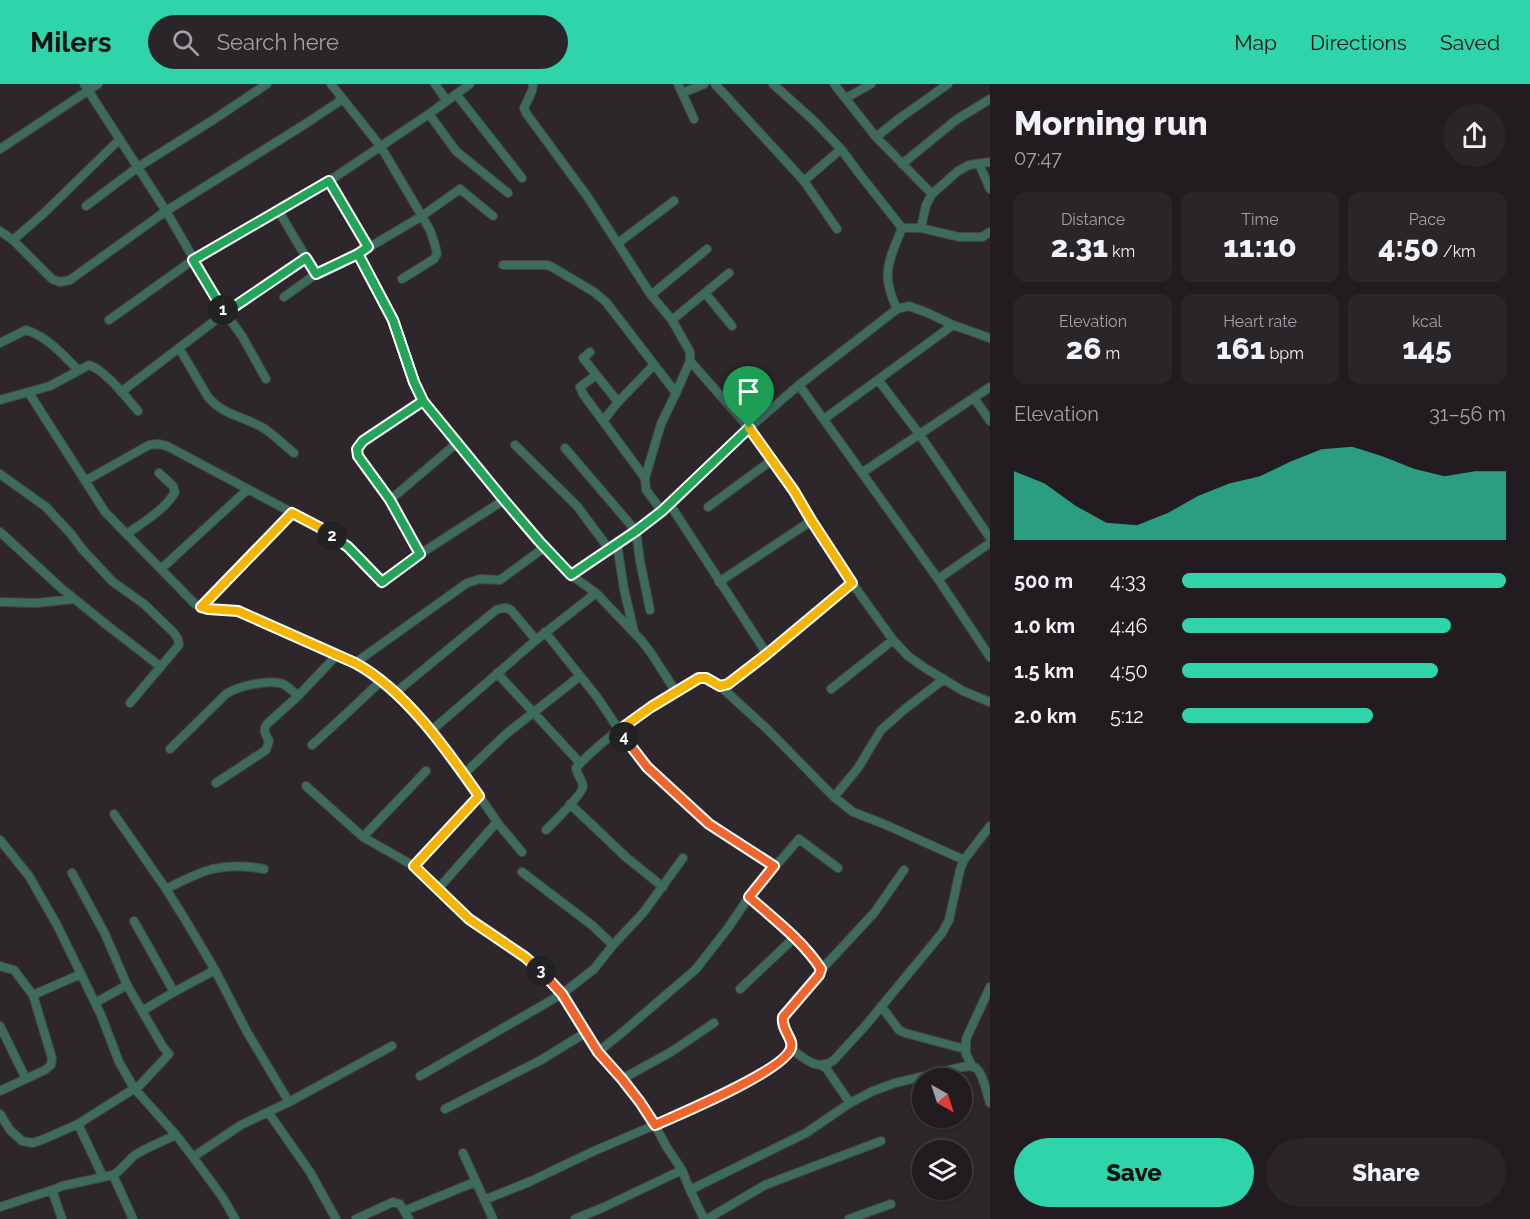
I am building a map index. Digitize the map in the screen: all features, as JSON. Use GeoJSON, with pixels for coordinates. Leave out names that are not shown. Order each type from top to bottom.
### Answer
{"type":"FeatureCollection","features":[{"type":"Feature","properties":{"kind":"street"},"geometry":{"type":"LineString","coordinates":[[0,149],[86,87],[98,84]]}},
{"type":"Feature","properties":{"kind":"street"},"geometry":{"type":"LineString","coordinates":[[86,207],[138,167],[267,84]]}},
{"type":"Feature","properties":{"kind":"street"},"geometry":{"type":"LineString","coordinates":[[331,84],[381,147],[430,230],[437,254],[434,259],[402,279]]}},
{"type":"Feature","properties":{"kind":"street"},"geometry":{"type":"LineString","coordinates":[[435,84],[447,101]]}},
{"type":"Feature","properties":{"kind":"street"},"geometry":{"type":"LineString","coordinates":[[109,320],[193,260],[329,181],[470,84]]}},
{"type":"Feature","properties":{"kind":"street"},"geometry":{"type":"LineString","coordinates":[[534,84],[524,108],[526,113],[567,168],[651,295],[672,320],[690,352],[690,361],[661,424],[645,478],[646,490],[662,511]]}},
{"type":"Feature","properties":{"kind":"street"},"geometry":{"type":"LineString","coordinates":[[678,84],[694,119]]}},
{"type":"Feature","properties":{"kind":"street"},"geometry":{"type":"LineString","coordinates":[[682,93],[704,84]]}},
{"type":"Feature","properties":{"kind":"street"},"geometry":{"type":"LineString","coordinates":[[715,84],[804,181],[837,229]]}},
{"type":"Feature","properties":{"kind":"street"},"geometry":{"type":"LineString","coordinates":[[773,84],[841,149],[902,228]]}},
{"type":"Feature","properties":{"kind":"street"},"geometry":{"type":"LineString","coordinates":[[834,84],[876,137],[932,194]]}},
{"type":"Feature","properties":{"kind":"street"},"geometry":{"type":"LineString","coordinates":[[846,98],[871,84]]}},
{"type":"Feature","properties":{"kind":"street"},"geometry":{"type":"LineString","coordinates":[[876,137],[948,84]]}},
{"type":"Feature","properties":{"kind":"street"},"geometry":{"type":"LineString","coordinates":[[86,87],[166,211],[193,260],[225,313],[242,336],[266,379]]}},
{"type":"Feature","properties":{"kind":"street"},"geometry":{"type":"LineString","coordinates":[[456,94],[522,178]]}},
{"type":"Feature","properties":{"kind":"street"},"geometry":{"type":"LineString","coordinates":[[0,231],[13,240],[52,279],[60,282],[70,280],[166,211],[343,99]]}},
{"type":"Feature","properties":{"kind":"street"},"geometry":{"type":"LineString","coordinates":[[902,164],[957,120],[990,99]]}},
{"type":"Feature","properties":{"kind":"street"},"geometry":{"type":"LineString","coordinates":[[429,114],[456,151],[508,193]]}},
{"type":"Feature","properties":{"kind":"street"},"geometry":{"type":"LineString","coordinates":[[13,240],[120,139]]}},
{"type":"Feature","properties":{"kind":"street"},"geometry":{"type":"LineString","coordinates":[[804,181],[841,149]]}},
{"type":"Feature","properties":{"kind":"street"},"geometry":{"type":"LineString","coordinates":[[921,228],[926,205],[932,194],[958,171],[969,165],[990,162]]}},
{"type":"Feature","properties":{"kind":"street"},"geometry":{"type":"LineString","coordinates":[[979,164],[990,189]]}},
{"type":"Feature","properties":{"kind":"street"},"geometry":{"type":"LineString","coordinates":[[329,181],[368,247]]}},
{"type":"Feature","properties":{"kind":"street"},"geometry":{"type":"LineString","coordinates":[[284,297],[316,274],[358,254],[422,216],[460,189],[493,216]]}},
{"type":"Feature","properties":{"kind":"street"},"geometry":{"type":"LineString","coordinates":[[618,243],[674,201]]}},
{"type":"Feature","properties":{"kind":"street"},"geometry":{"type":"LineString","coordinates":[[278,210],[316,274]]}},
{"type":"Feature","properties":{"kind":"street"},"geometry":{"type":"LineString","coordinates":[[902,228],[921,228],[959,237],[982,237],[990,232]]}},
{"type":"Feature","properties":{"kind":"street"},"geometry":{"type":"LineString","coordinates":[[897,309],[890,295],[888,265],[902,228]]}},
{"type":"Feature","properties":{"kind":"street"},"geometry":{"type":"LineString","coordinates":[[651,295],[707,249]]}},
{"type":"Feature","properties":{"kind":"street"},"geometry":{"type":"LineString","coordinates":[[358,254],[393,320],[414,382],[423,401],[545,547],[571,575],[596,593],[635,634],[651,653],[676,692]]}},
{"type":"Feature","properties":{"kind":"street"},"geometry":{"type":"LineString","coordinates":[[121,392],[225,313],[306,258]]}},
{"type":"Feature","properties":{"kind":"street"},"geometry":{"type":"LineString","coordinates":[[503,265],[547,265],[594,292],[606,302],[676,393]]}},
{"type":"Feature","properties":{"kind":"street"},"geometry":{"type":"LineString","coordinates":[[672,320],[729,273]]}},
{"type":"Feature","properties":{"kind":"street"},"geometry":{"type":"LineString","coordinates":[[705,293],[732,326]]}},
{"type":"Feature","properties":{"kind":"street"},"geometry":{"type":"LineString","coordinates":[[571,575],[662,511],[749,428],[799,385],[897,309],[909,306],[953,326],[990,338]]}},
{"type":"Feature","properties":{"kind":"street"},"geometry":{"type":"LineString","coordinates":[[824,419],[953,326]]}},
{"type":"Feature","properties":{"kind":"street"},"geometry":{"type":"LineString","coordinates":[[0,343],[26,330],[37,334],[55,346],[78,370]]}},
{"type":"Feature","properties":{"kind":"street"},"geometry":{"type":"LineString","coordinates":[[179,348],[213,402],[228,413],[265,429],[294,453]]}},
{"type":"Feature","properties":{"kind":"street"},"geometry":{"type":"LineString","coordinates":[[590,352],[583,358],[618,402]]}},
{"type":"Feature","properties":{"kind":"street"},"geometry":{"type":"LineString","coordinates":[[690,361],[749,428],[794,491],[852,583],[893,640],[908,656],[963,691],[990,702]]}},
{"type":"Feature","properties":{"kind":"street"},"geometry":{"type":"LineString","coordinates":[[0,400],[50,387],[89,365],[102,372],[138,411]]}},
{"type":"Feature","properties":{"kind":"street"},"geometry":{"type":"LineString","coordinates":[[603,421],[654,365]]}},
{"type":"Feature","properties":{"kind":"street"},"geometry":{"type":"LineString","coordinates":[[596,375],[580,387],[583,394],[645,478]]}},
{"type":"Feature","properties":{"kind":"street"},"geometry":{"type":"LineString","coordinates":[[879,381],[920,435],[990,541],[938,579]]}},
{"type":"Feature","properties":{"kind":"street"},"geometry":{"type":"LineString","coordinates":[[799,385],[938,579],[990,657]]}},
{"type":"Feature","properties":{"kind":"street"},"geometry":{"type":"LineString","coordinates":[[862,472],[990,387]]}},
{"type":"Feature","properties":{"kind":"street"},"geometry":{"type":"LineString","coordinates":[[29,393],[105,512],[195,604],[208,609],[238,611],[366,669],[396,693],[431,731],[497,822],[522,852]]}},
{"type":"Feature","properties":{"kind":"street"},"geometry":{"type":"LineString","coordinates":[[974,398],[990,421]]}},
{"type":"Feature","properties":{"kind":"street"},"geometry":{"type":"LineString","coordinates":[[420,554],[390,500],[358,456],[357,449],[363,441],[423,401]]}},
{"type":"Feature","properties":{"kind":"street"},"geometry":{"type":"LineString","coordinates":[[390,500],[457,443]]}},
{"type":"Feature","properties":{"kind":"street"},"geometry":{"type":"LineString","coordinates":[[85,481],[149,445],[166,446],[319,527],[348,547],[382,582],[420,554],[504,500]]}},
{"type":"Feature","properties":{"kind":"street"},"geometry":{"type":"LineString","coordinates":[[515,445],[577,506],[609,549]]}},
{"type":"Feature","properties":{"kind":"street"},"geometry":{"type":"LineString","coordinates":[[565,448],[636,531],[650,610]]}},
{"type":"Feature","properties":{"kind":"street"},"geometry":{"type":"LineString","coordinates":[[708,507],[772,460]]}},
{"type":"Feature","properties":{"kind":"street"},"geometry":{"type":"LineString","coordinates":[[127,534],[170,500],[175,492],[173,486],[159,473]]}},
{"type":"Feature","properties":{"kind":"street"},"geometry":{"type":"LineString","coordinates":[[0,474],[46,507],[113,582],[144,604],[178,639],[179,645],[130,703]]}},
{"type":"Feature","properties":{"kind":"street"},"geometry":{"type":"LineString","coordinates":[[161,569],[248,489]]}},
{"type":"Feature","properties":{"kind":"street"},"geometry":{"type":"LineString","coordinates":[[669,503],[767,654]]}},
{"type":"Feature","properties":{"kind":"street"},"geometry":{"type":"LineString","coordinates":[[201,607],[292,513]]}},
{"type":"Feature","properties":{"kind":"street"},"geometry":{"type":"LineString","coordinates":[[720,582],[811,520]]}},
{"type":"Feature","properties":{"kind":"street"},"geometry":{"type":"LineString","coordinates":[[0,532],[74,599],[161,667]]}},
{"type":"Feature","properties":{"kind":"street"},"geometry":{"type":"LineString","coordinates":[[617,544],[624,589],[635,634]]}},
{"type":"Feature","properties":{"kind":"street"},"geometry":{"type":"LineString","coordinates":[[355,663],[467,584],[480,579],[500,580],[545,547]]}},
{"type":"Feature","properties":{"kind":"street"},"geometry":{"type":"LineString","coordinates":[[720,686],[728,684],[767,654],[852,583]]}},
{"type":"Feature","properties":{"kind":"street"},"geometry":{"type":"LineString","coordinates":[[431,731],[545,632],[596,593]]}},
{"type":"Feature","properties":{"kind":"street"},"geometry":{"type":"LineString","coordinates":[[0,602],[36,603],[74,599]]}},
{"type":"Feature","properties":{"kind":"street"},"geometry":{"type":"LineString","coordinates":[[396,693],[501,608],[511,610],[536,640]]}},
{"type":"Feature","properties":{"kind":"street"},"geometry":{"type":"LineString","coordinates":[[545,632],[597,697],[647,767],[709,824],[774,866]]}},
{"type":"Feature","properties":{"kind":"street"},"geometry":{"type":"LineString","coordinates":[[831,689],[893,640]]}},
{"type":"Feature","properties":{"kind":"street"},"geometry":{"type":"LineString","coordinates":[[216,783],[266,750],[269,741],[264,728],[337,655]]}},
{"type":"Feature","properties":{"kind":"street"},"geometry":{"type":"LineString","coordinates":[[497,673],[580,763]]}},
{"type":"Feature","properties":{"kind":"street"},"geometry":{"type":"LineString","coordinates":[[464,774],[506,734],[580,676]]}},
{"type":"Feature","properties":{"kind":"street"},"geometry":{"type":"LineString","coordinates":[[546,830],[582,790],[583,785],[576,768],[580,763],[619,730],[699,678],[706,678],[720,686],[767,729],[834,797],[853,812],[964,860]]}},
{"type":"Feature","properties":{"kind":"street"},"geometry":{"type":"LineString","coordinates":[[834,797],[858,768],[882,730],[944,679]]}},
{"type":"Feature","properties":{"kind":"street"},"geometry":{"type":"LineString","coordinates":[[312,745],[381,681]]}},
{"type":"Feature","properties":{"kind":"street"},"geometry":{"type":"LineString","coordinates":[[170,749],[232,690],[280,683],[298,696]]}},
{"type":"Feature","properties":{"kind":"street"},"geometry":{"type":"LineString","coordinates":[[363,837],[426,771]]}},
{"type":"Feature","properties":{"kind":"street"},"geometry":{"type":"LineString","coordinates":[[306,786],[363,837],[414,866],[469,919],[539,968],[562,994],[598,1052],[640,1102],[682,1170],[705,1219],[765,1185],[881,1141]]}},
{"type":"Feature","properties":{"kind":"street"},"geometry":{"type":"LineString","coordinates":[[414,866],[479,796]]}},
{"type":"Feature","properties":{"kind":"street"},"geometry":{"type":"LineString","coordinates":[[570,804],[627,858],[663,887]]}},
{"type":"Feature","properties":{"kind":"street"},"geometry":{"type":"LineString","coordinates":[[114,814],[166,890],[215,970],[246,1032],[289,1102]]}},
{"type":"Feature","properties":{"kind":"street"},"geometry":{"type":"LineString","coordinates":[[438,889],[497,822]]}},
{"type":"Feature","properties":{"kind":"street"},"geometry":{"type":"LineString","coordinates":[[791,1049],[815,1065],[827,1065],[834,1060],[942,933],[949,921],[964,860],[990,826]]}},
{"type":"Feature","properties":{"kind":"street"},"geometry":{"type":"LineString","coordinates":[[598,1052],[696,969],[749,897],[799,839],[838,868]]}},
{"type":"Feature","properties":{"kind":"street"},"geometry":{"type":"LineString","coordinates":[[0,840],[29,876],[57,925],[95,1003],[119,1062],[134,1088],[193,1157],[223,1198],[235,1219]]}},
{"type":"Feature","properties":{"kind":"street"},"geometry":{"type":"LineString","coordinates":[[420,1076],[562,994],[594,969],[642,914],[683,858]]}},
{"type":"Feature","properties":{"kind":"street"},"geometry":{"type":"LineString","coordinates":[[166,890],[201,872],[215,868],[249,866],[264,869]]}},
{"type":"Feature","properties":{"kind":"street"},"geometry":{"type":"LineString","coordinates":[[484,1200],[529,1182],[754,1079],[785,1057],[792,1043],[782,1024],[783,1017],[819,975],[821,969],[874,913],[904,870]]}},
{"type":"Feature","properties":{"kind":"street"},"geometry":{"type":"LineString","coordinates":[[522,872],[593,926],[613,945]]}},
{"type":"Feature","properties":{"kind":"street"},"geometry":{"type":"LineString","coordinates":[[0,1114],[22,1142],[28,1143],[44,1139],[78,1124],[140,1085],[169,1054],[128,985],[105,934],[72,873]]}},
{"type":"Feature","properties":{"kind":"street"},"geometry":{"type":"LineString","coordinates":[[749,897],[795,937],[821,969]]}},
{"type":"Feature","properties":{"kind":"street"},"geometry":{"type":"LineString","coordinates":[[134,921],[174,992]]}},
{"type":"Feature","properties":{"kind":"street"},"geometry":{"type":"LineString","coordinates":[[740,989],[795,937]]}},
{"type":"Feature","properties":{"kind":"street"},"geometry":{"type":"LineString","coordinates":[[0,966],[14,970],[33,995],[52,1058],[51,1065],[45,1070],[0,1091]]}},
{"type":"Feature","properties":{"kind":"street"},"geometry":{"type":"LineString","coordinates":[[142,1011],[215,970]]}},
{"type":"Feature","properties":{"kind":"street"},"geometry":{"type":"LineString","coordinates":[[33,995],[81,974]]}},
{"type":"Feature","properties":{"kind":"street"},"geometry":{"type":"LineString","coordinates":[[95,1003],[128,985]]}},
{"type":"Feature","properties":{"kind":"street"},"geometry":{"type":"LineString","coordinates":[[972,1066],[966,1054],[966,1039],[990,987]]}},
{"type":"Feature","properties":{"kind":"street"},"geometry":{"type":"LineString","coordinates":[[881,1006],[899,1030],[965,1048]]}},
{"type":"Feature","properties":{"kind":"street"},"geometry":{"type":"LineString","coordinates":[[622,1079],[671,1052],[714,1023]]}},
{"type":"Feature","properties":{"kind":"street"},"geometry":{"type":"LineString","coordinates":[[0,1026],[26,1079]]}},
{"type":"Feature","properties":{"kind":"street"},"geometry":{"type":"LineString","coordinates":[[445,1109],[541,1060],[585,1033]]}},
{"type":"Feature","properties":{"kind":"street"},"geometry":{"type":"LineString","coordinates":[[193,1157],[241,1125],[289,1102],[392,1046]]}},
{"type":"Feature","properties":{"kind":"street"},"geometry":{"type":"LineString","coordinates":[[821,1065],[826,1068],[850,1103]]}},
{"type":"Feature","properties":{"kind":"street"},"geometry":{"type":"LineString","coordinates":[[690,1190],[806,1133],[850,1103],[895,1083],[962,1066],[972,1066],[980,1073],[990,1102]]}},
{"type":"Feature","properties":{"kind":"street"},"geometry":{"type":"LineString","coordinates":[[268,1112],[310,1172],[336,1219]]}},
{"type":"Feature","properties":{"kind":"street"},"geometry":{"type":"LineString","coordinates":[[78,1124],[103,1177]]}},
{"type":"Feature","properties":{"kind":"street"},"geometry":{"type":"LineString","coordinates":[[0,1207],[62,1186],[113,1175],[138,1153],[176,1135]]}},
{"type":"Feature","properties":{"kind":"street"},"geometry":{"type":"LineString","coordinates":[[463,1153],[493,1219]]}},
{"type":"Feature","properties":{"kind":"street"},"geometry":{"type":"LineString","coordinates":[[575,1219],[682,1170]]}},
{"type":"Feature","properties":{"kind":"street"},"geometry":{"type":"LineString","coordinates":[[113,1175],[133,1219]]}},
{"type":"Feature","properties":{"kind":"street"},"geometry":{"type":"LineString","coordinates":[[356,1219],[393,1202],[400,1204],[407,1215],[475,1182]]}},
{"type":"Feature","properties":{"kind":"street"},"geometry":{"type":"LineString","coordinates":[[55,1189],[53,1193],[62,1219]]}},
{"type":"Feature","properties":{"kind":"street"},"geometry":{"type":"LineString","coordinates":[[849,1219],[891,1204]]}},
{"type":"Feature","properties":{"kind":"route"},"geometry":{"type":"LineString","coordinates":[[749,428],[662,511],[571,575],[504,500],[423,401],[414,382],[393,320],[358,254],[316,274],[306,258],[225,313],[193,260],[329,181],[368,247],[358,254],[393,320],[406,360],[414,382],[423,401],[363,441],[357,449],[358,456],[390,500],[420,554],[382,582],[348,547],[319,527],[292,513],[201,607],[238,611],[355,663],[396,693],[431,731],[479,796],[414,866],[469,919],[539,968],[562,994],[598,1052],[640,1102],[655,1125],[754,1079],[785,1057],[792,1043],[782,1024],[783,1017],[819,975],[821,969],[795,937],[749,897],[774,866],[709,824],[647,767],[619,730],[651,707],[699,678],[706,678],[720,686],[728,684],[852,583],[794,491],[749,428]]}}]}
